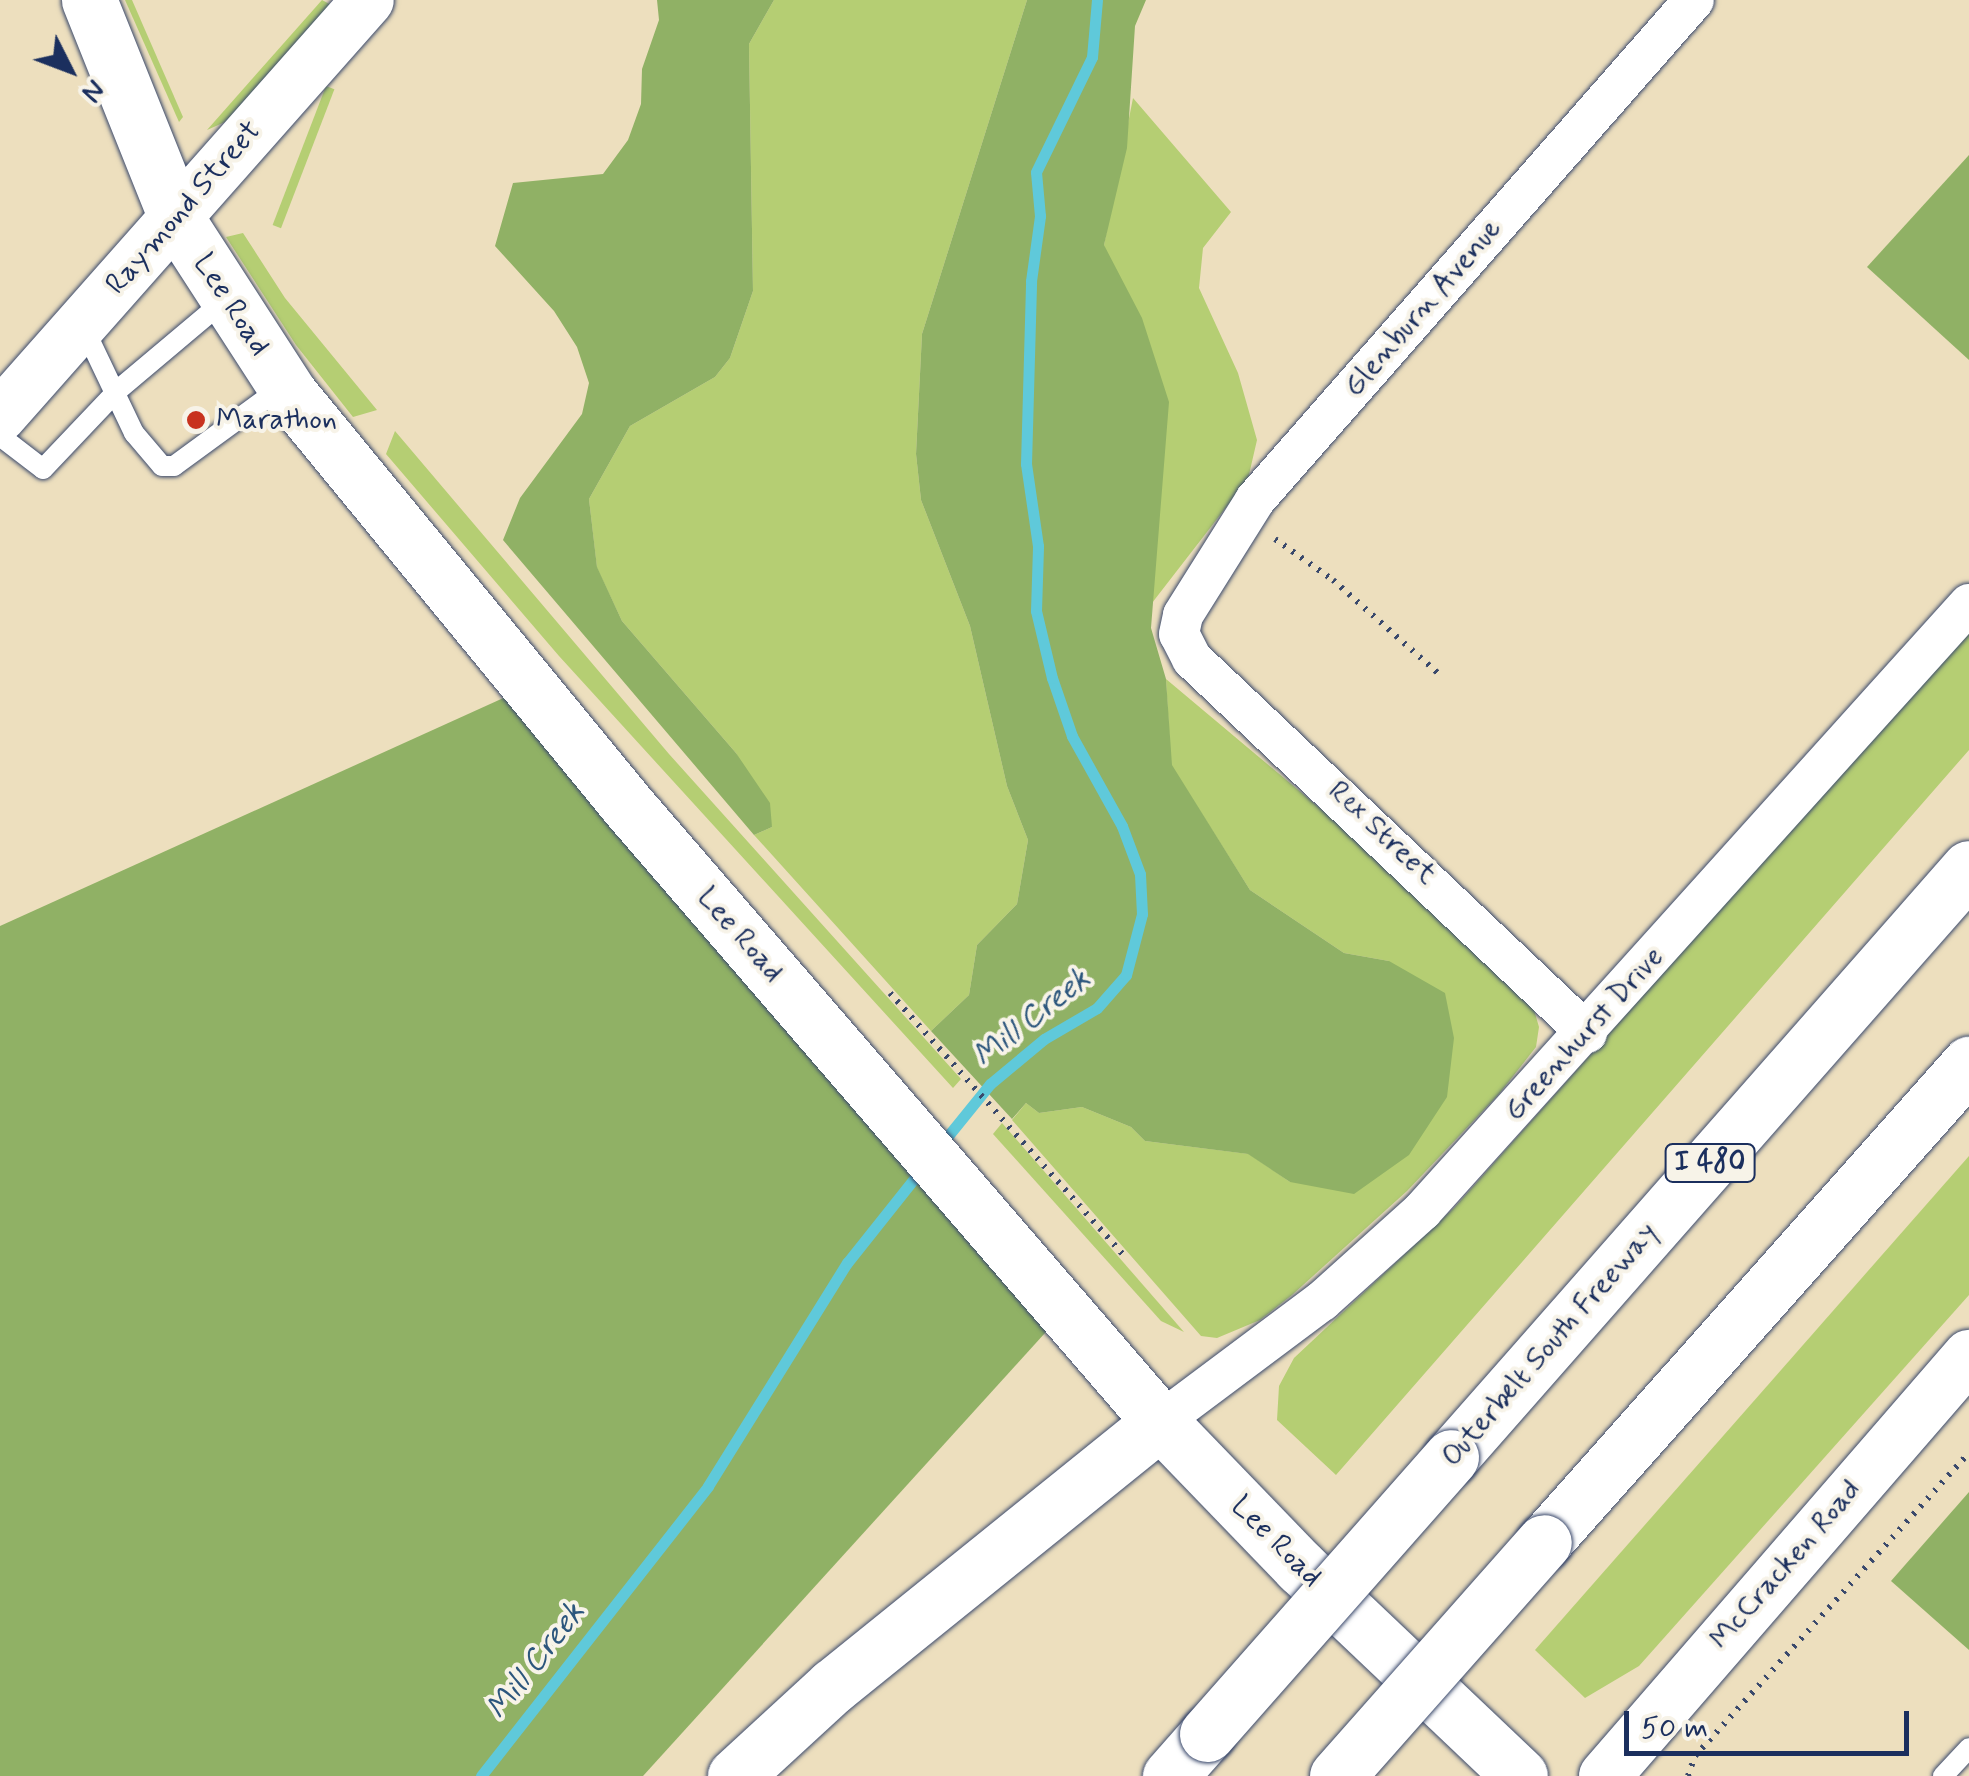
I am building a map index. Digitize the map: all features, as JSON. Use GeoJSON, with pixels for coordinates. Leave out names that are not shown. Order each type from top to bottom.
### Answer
{"type":"FeatureCollection","features":[{"type":"Feature","properties":{"kind":"main road","name":"Lee Road"},"geometry":{"type":"LineString","coordinates":[[89,0],[176,218],[225,300],[284,386],[628,806],[1160,1422],[1300,1567],[1520,1776]]}},
{"type":"Feature","properties":{"kind":"main road","name":"Outerbelt South Freeway"},"geometry":{"type":"LineString","coordinates":[[1170,1776],[1969,868]]}},
{"type":"Feature","properties":{"kind":"main road"},"geometry":{"type":"LineString","coordinates":[[1338,1776],[1969,1064]]}},
{"type":"Feature","properties":{"kind":"main road"},"geometry":{"type":"LineString","coordinates":[[735,1776],[846,1675],[1160,1422]]}},
{"type":"Feature","properties":{"kind":"street","name":"Raymond Street"},"geometry":{"type":"LineString","coordinates":[[0,416],[368,0]]}},
{"type":"Feature","properties":{"kind":"street","name":"Glenburn Avenue"},"geometry":{"type":"LineString","coordinates":[[1178,634],[1183,615],[1255,500],[1694,0]]}},
{"type":"Feature","properties":{"kind":"street","name":"Greenhurst Drive"},"geometry":{"type":"LineString","coordinates":[[1160,1422],[1270,1343],[1376,1254],[1587,1033],[1969,604]]}},
{"type":"Feature","properties":{"kind":"street","name":"Rex Street"},"geometry":{"type":"LineString","coordinates":[[1178,634],[1192,658],[1587,1033]]}},
{"type":"Feature","properties":{"kind":"street","name":"McCracken Road"},"geometry":{"type":"LineString","coordinates":[[1606,1776],[1969,1356]]}},
{"type":"Feature","properties":{"kind":"lane"},"geometry":{"type":"LineString","coordinates":[[0,436],[44,468],[118,390],[225,300]]}},
{"type":"Feature","properties":{"kind":"lane"},"geometry":{"type":"LineString","coordinates":[[81,323],[118,390],[134,433],[162,466],[174,466],[284,386]]}},
{"type":"Feature","properties":{"kind":"lane"},"geometry":{"type":"LineString","coordinates":[[1943,1776],[1969,1748]]}},
{"type":"Feature","properties":{"kind":"path"},"geometry":{"type":"LineString","coordinates":[[1240,528],[1290,546],[1439,674]]}},
{"type":"Feature","properties":{"kind":"path"},"geometry":{"type":"LineString","coordinates":[[890,994],[1127,1259]]}},
{"type":"Feature","properties":{"kind":"path"},"geometry":{"type":"LineString","coordinates":[[1688,1776],[1694,1756],[1969,1453]]}},
{"type":"Feature","properties":{"kind":"green space"},"geometry":{"type":"Polygon","coordinates":[[[125,0],[132,0],[183,117],[179,122],[125,0]]]}},
{"type":"Feature","properties":{"kind":"green space"},"geometry":{"type":"Polygon","coordinates":[[[322,0],[333,6],[225,122],[207,130],[322,0]]]}},
{"type":"Feature","properties":{"kind":"green space"},"geometry":{"type":"Polygon","coordinates":[[[657,0],[774,0],[749,44],[753,291],[730,358],[715,377],[630,426],[589,499],[597,567],[622,621],[736,753],[770,803],[772,827],[754,835],[503,540],[520,498],[582,414],[589,383],[577,347],[554,311],[495,246],[513,183],[603,174],[628,140],[641,104],[642,69],[659,20],[657,0]]]}},
{"type":"Feature","properties":{"kind":"green space"},"geometry":{"type":"Polygon","coordinates":[[[774,0],[1027,0],[922,334],[916,454],[921,500],[970,626],[1007,786],[1028,840],[1017,904],[977,945],[969,995],[931,1031],[754,835],[772,827],[736,753],[622,621],[597,568],[589,499],[630,426],[715,377],[730,358],[753,291],[749,44],[774,0]]]}},
{"type":"Feature","properties":{"kind":"green space"},"geometry":{"type":"Polygon","coordinates":[[[1027,0],[1146,0],[1135,26],[1127,148],[1104,245],[1142,318],[1169,402],[1151,628],[1166,679],[1172,765],[1250,890],[1344,953],[1389,961],[1445,993],[1454,1038],[1447,1097],[1409,1155],[1354,1194],[1290,1182],[1248,1154],[1145,1141],[1131,1127],[1082,1107],[1039,1113],[1026,1103],[1012,1119],[931,1031],[969,995],[977,945],[1017,904],[1028,840],[1007,786],[970,626],[921,500],[916,454],[922,334],[1027,0]]]}},
{"type":"Feature","properties":{"kind":"green space"},"geometry":{"type":"Polygon","coordinates":[[[326,86],[334,89],[281,228],[273,225],[326,86]]]}},
{"type":"Feature","properties":{"kind":"green space"},"geometry":{"type":"Polygon","coordinates":[[[1133,98],[1231,212],[1203,248],[1199,288],[1238,373],[1257,440],[1248,479],[1152,603],[1104,245],[1133,98]]]}},
{"type":"Feature","properties":{"kind":"green space"},"geometry":{"type":"Polygon","coordinates":[[[1969,155],[1969,360],[1867,267],[1969,155]]]}},
{"type":"Feature","properties":{"kind":"green space"},"geometry":{"type":"Polygon","coordinates":[[[243,233],[285,298],[377,410],[353,417],[296,345],[226,237],[243,233]]]}},
{"type":"Feature","properties":{"kind":"green space"},"geometry":{"type":"Polygon","coordinates":[[[395,431],[669,754],[961,1079],[953,1088],[559,656],[386,454],[395,431]]]}},
{"type":"Feature","properties":{"kind":"green space"},"geometry":{"type":"Polygon","coordinates":[[[1969,629],[1969,750],[1336,1475],[1277,1420],[1279,1386],[1294,1358],[1454,1208],[1969,629]]]}},
{"type":"Feature","properties":{"kind":"green space"},"geometry":{"type":"Polygon","coordinates":[[[1166,679],[1384,862],[1534,1010],[1539,1027],[1536,1047],[1499,1094],[1407,1191],[1260,1320],[1217,1338],[1201,1336],[1012,1120],[1026,1103],[1039,1113],[1082,1107],[1131,1127],[1145,1141],[1249,1154],[1290,1182],[1389,961],[1344,953],[1250,890],[1171,765],[1166,679]]]}},
{"type":"Feature","properties":{"kind":"green space"},"geometry":{"type":"Polygon","coordinates":[[[530,686],[1064,1312],[643,1776],[0,1776],[0,926],[530,686]]]}},
{"type":"Feature","properties":{"kind":"green space"},"geometry":{"type":"Polygon","coordinates":[[[1002,1123],[1184,1332],[1161,1321],[993,1134],[1002,1123]]]}},
{"type":"Feature","properties":{"kind":"green space"},"geometry":{"type":"Polygon","coordinates":[[[1969,1156],[1969,1295],[1639,1666],[1585,1698],[1535,1650],[1969,1156]]]}},
{"type":"Feature","properties":{"kind":"green space"},"geometry":{"type":"Polygon","coordinates":[[[1969,1492],[1969,1650],[1891,1581],[1969,1492]]]}},
{"type":"Feature","properties":{"kind":"waterway","name":"Mill Creek"},"geometry":{"type":"LineString","coordinates":[[939,1147],[990,1084],[1044,1039],[1097,1008],[1126,975],[1142,914],[1140,874],[1122,826],[1072,736],[1052,678],[1036,611],[1038,546],[1026,464],[1031,281],[1040,216],[1036,172],[1092,57],[1097,0]]}},
{"type":"Feature","properties":{"kind":"waterway","name":"Mill Creek"},"geometry":{"type":"LineString","coordinates":[[481,1776],[708,1486],[847,1263],[921,1170]]}},
{"type":"Feature","properties":{"kind":"place","name":"Marathon"},"geometry":{"type":"Point","coordinates":[196,420]}}]}
